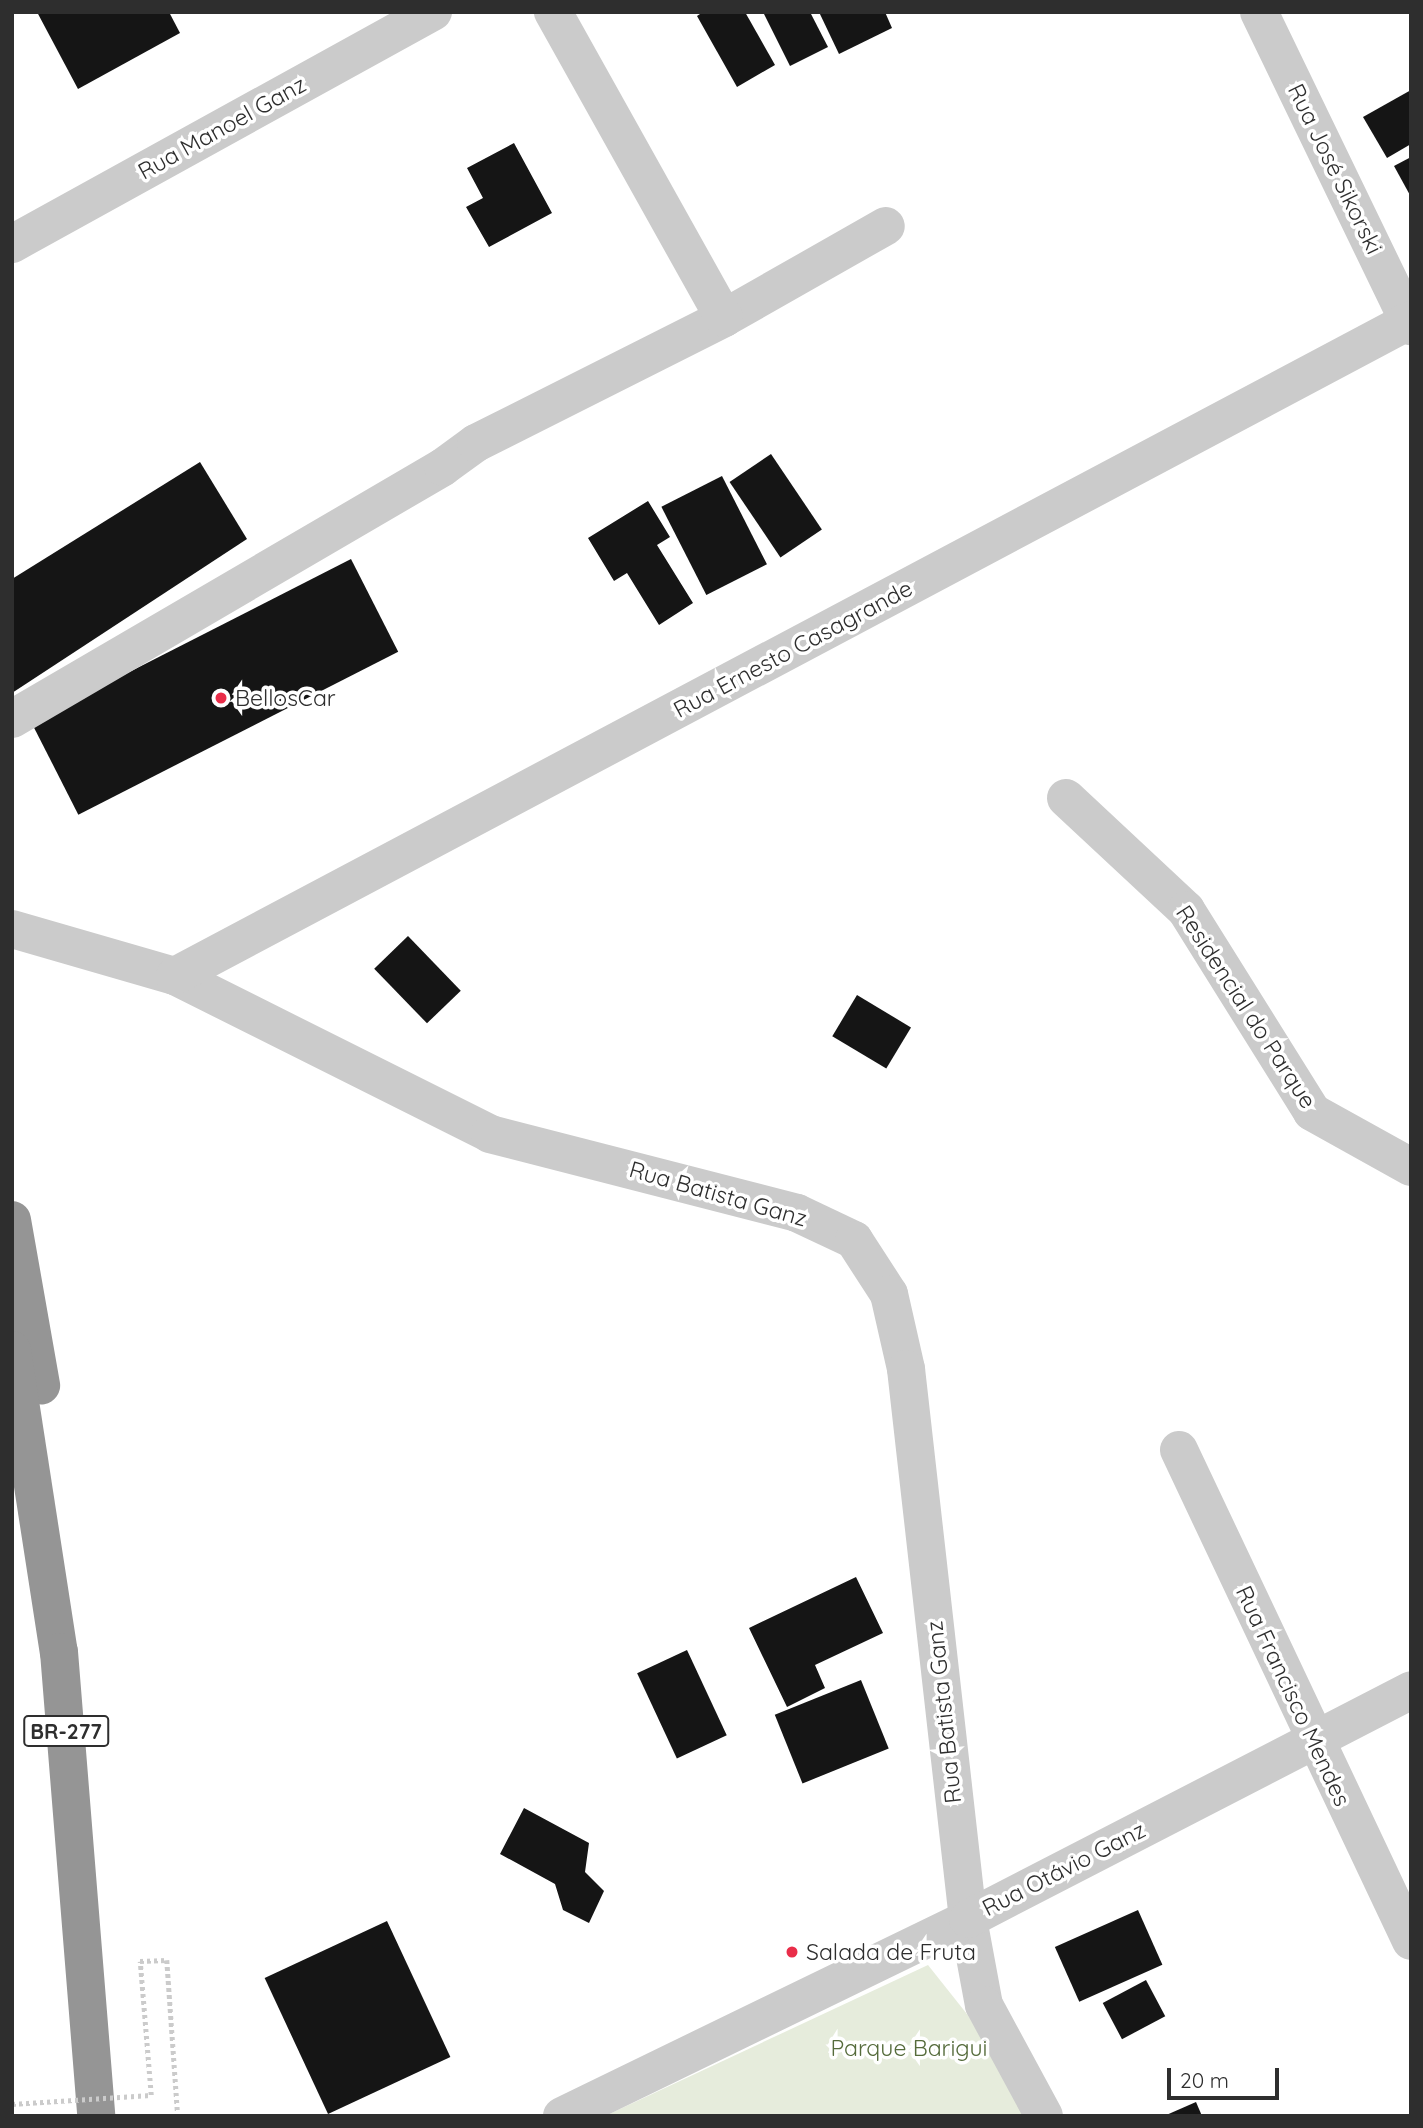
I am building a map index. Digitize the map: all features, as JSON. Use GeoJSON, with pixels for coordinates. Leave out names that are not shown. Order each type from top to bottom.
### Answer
{"type":"FeatureCollection","features":[{"type":"Feature","properties":{"kind":"highway"},"geometry":{"type":"LineString","coordinates":[[12,1220],[40,1381],[59,1652]]}},
{"type":"Feature","properties":{"kind":"highway","name":"BR-277"},"geometry":{"type":"LineString","coordinates":[[12,1350],[39,1493],[59,1652],[96,2116]]}},
{"type":"Feature","properties":{"kind":"street","name":"Rua Manoel Ganz"},"geometry":{"type":"LineString","coordinates":[[12,244],[433,12]]}},
{"type":"Feature","properties":{"kind":"street"},"geometry":{"type":"LineString","coordinates":[[553,12],[724,318]]}},
{"type":"Feature","properties":{"kind":"street","name":"Rua José Sikorski"},"geometry":{"type":"LineString","coordinates":[[1259,12],[1410,323]]}},
{"type":"Feature","properties":{"kind":"street"},"geometry":{"type":"LineString","coordinates":[[12,719],[443,467],[476,443],[724,318],[886,226]]}},
{"type":"Feature","properties":{"kind":"street","name":"Rua Ernesto Casagrande"},"geometry":{"type":"LineString","coordinates":[[175,976],[1410,323]]}},
{"type":"Feature","properties":{"kind":"street","name":"Residencial do Parque"},"geometry":{"type":"LineString","coordinates":[[1066,797],[1186,910],[1312,1112],[1411,1167]]}},
{"type":"Feature","properties":{"kind":"street","name":"Rua Batista Ganz"},"geometry":{"type":"LineString","coordinates":[[12,929],[175,976],[490,1134],[796,1213],[854,1240],[889,1294],[906,1369],[968,1919],[984,2005],[1044,2116]]}},
{"type":"Feature","properties":{"kind":"street","name":"Rua Francisco Mendes"},"geometry":{"type":"LineString","coordinates":[[1179,1451],[1313,1740],[1411,1941]]}},
{"type":"Feature","properties":{"kind":"street","name":"Rua Otávio Ganz"},"geometry":{"type":"LineString","coordinates":[[562,2116],[968,1919],[1411,1690]]}},
{"type":"Feature","properties":{"kind":"path"},"geometry":{"type":"LineString","coordinates":[[12,2104],[151,2095],[141,1961],[167,1960],[178,2116]]}},
{"type":"Feature","properties":{"kind":"green space","name":"Parque Barigui"},"geometry":{"type":"Polygon","coordinates":[[[928,1965],[1048,2116],[605,2116],[928,1965]]]}},
{"type":"Feature","properties":{"kind":"building"},"geometry":{"type":"Polygon","coordinates":[[[37,12],[169,12],[180,33],[78,89],[37,12]]]}},
{"type":"Feature","properties":{"kind":"building"},"geometry":{"type":"Polygon","coordinates":[[[703,12],[745,12],[775,65],[737,87],[697,16],[703,12]]]}},
{"type":"Feature","properties":{"kind":"building"},"geometry":{"type":"Polygon","coordinates":[[[763,12],[810,12],[828,47],[790,66],[763,12]]]}},
{"type":"Feature","properties":{"kind":"building"},"geometry":{"type":"Polygon","coordinates":[[[819,12],[885,12],[892,28],[839,54],[819,12]]]}},
{"type":"Feature","properties":{"kind":"building"},"geometry":{"type":"Polygon","coordinates":[[[1411,90],[1411,144],[1387,158],[1363,117],[1411,90]]]}},
{"type":"Feature","properties":{"kind":"building"},"geometry":{"type":"Polygon","coordinates":[[[514,143],[552,213],[489,247],[466,207],[483,198],[467,168],[514,143]]]}},
{"type":"Feature","properties":{"kind":"building"},"geometry":{"type":"Polygon","coordinates":[[[1411,157],[1411,197],[1394,166],[1411,157]]]}},
{"type":"Feature","properties":{"kind":"building"},"geometry":{"type":"Polygon","coordinates":[[[771,454],[822,529],[780,557],[730,482],[771,454]]]}},
{"type":"Feature","properties":{"kind":"building"},"geometry":{"type":"Polygon","coordinates":[[[200,462],[247,539],[12,693],[12,579],[200,462]]]}},
{"type":"Feature","properties":{"kind":"building"},"geometry":{"type":"Polygon","coordinates":[[[722,476],[767,564],[706,595],[661,507],[722,476]]]}},
{"type":"Feature","properties":{"kind":"building"},"geometry":{"type":"Polygon","coordinates":[[[648,501],[670,537],[657,545],[693,603],[659,625],[627,573],[614,581],[588,538],[648,501]]]}},
{"type":"Feature","properties":{"kind":"building","name":"BellosCar"},"geometry":{"type":"Polygon","coordinates":[[[351,559],[398,652],[78,815],[31,722],[351,559]]]}},
{"type":"Feature","properties":{"kind":"building"},"geometry":{"type":"Polygon","coordinates":[[[408,936],[461,991],[427,1023],[374,969],[408,936]]]}},
{"type":"Feature","properties":{"kind":"building"},"geometry":{"type":"Polygon","coordinates":[[[857,995],[911,1027],[886,1069],[832,1036],[857,995]]]}},
{"type":"Feature","properties":{"kind":"building"},"geometry":{"type":"Polygon","coordinates":[[[856,1577],[883,1633],[815,1665],[825,1688],[787,1707],[749,1628],[856,1577]]]}},
{"type":"Feature","properties":{"kind":"building"},"geometry":{"type":"Polygon","coordinates":[[[687,1650],[727,1735],[677,1758],[637,1673],[687,1650]]]}},
{"type":"Feature","properties":{"kind":"building"},"geometry":{"type":"Polygon","coordinates":[[[861,1680],[889,1749],[802,1783],[775,1715],[861,1680]]]}},
{"type":"Feature","properties":{"kind":"building"},"geometry":{"type":"Polygon","coordinates":[[[524,1808],[589,1843],[585,1872],[604,1891],[589,1923],[563,1910],[555,1884],[500,1854],[524,1808]]]}},
{"type":"Feature","properties":{"kind":"building"},"geometry":{"type":"Polygon","coordinates":[[[1138,1910],[1162,1965],[1079,2002],[1055,1947],[1138,1910]]]}},
{"type":"Feature","properties":{"kind":"building"},"geometry":{"type":"Polygon","coordinates":[[[387,1921],[450,2057],[328,2114],[265,1978],[387,1921]]]}},
{"type":"Feature","properties":{"kind":"building"},"geometry":{"type":"Polygon","coordinates":[[[1146,1980],[1165,2016],[1122,2039],[1103,2003],[1146,1980]]]}},
{"type":"Feature","properties":{"kind":"building"},"geometry":{"type":"Polygon","coordinates":[[[1196,2102],[1202,2116],[1164,2116],[1196,2102]]]}},
{"type":"Feature","properties":{"kind":"place","name":"BellosCar"},"geometry":{"type":"Point","coordinates":[221,698]}},
{"type":"Feature","properties":{"kind":"place","name":"Salada de Fruta"},"geometry":{"type":"Point","coordinates":[792,1952]}}]}
